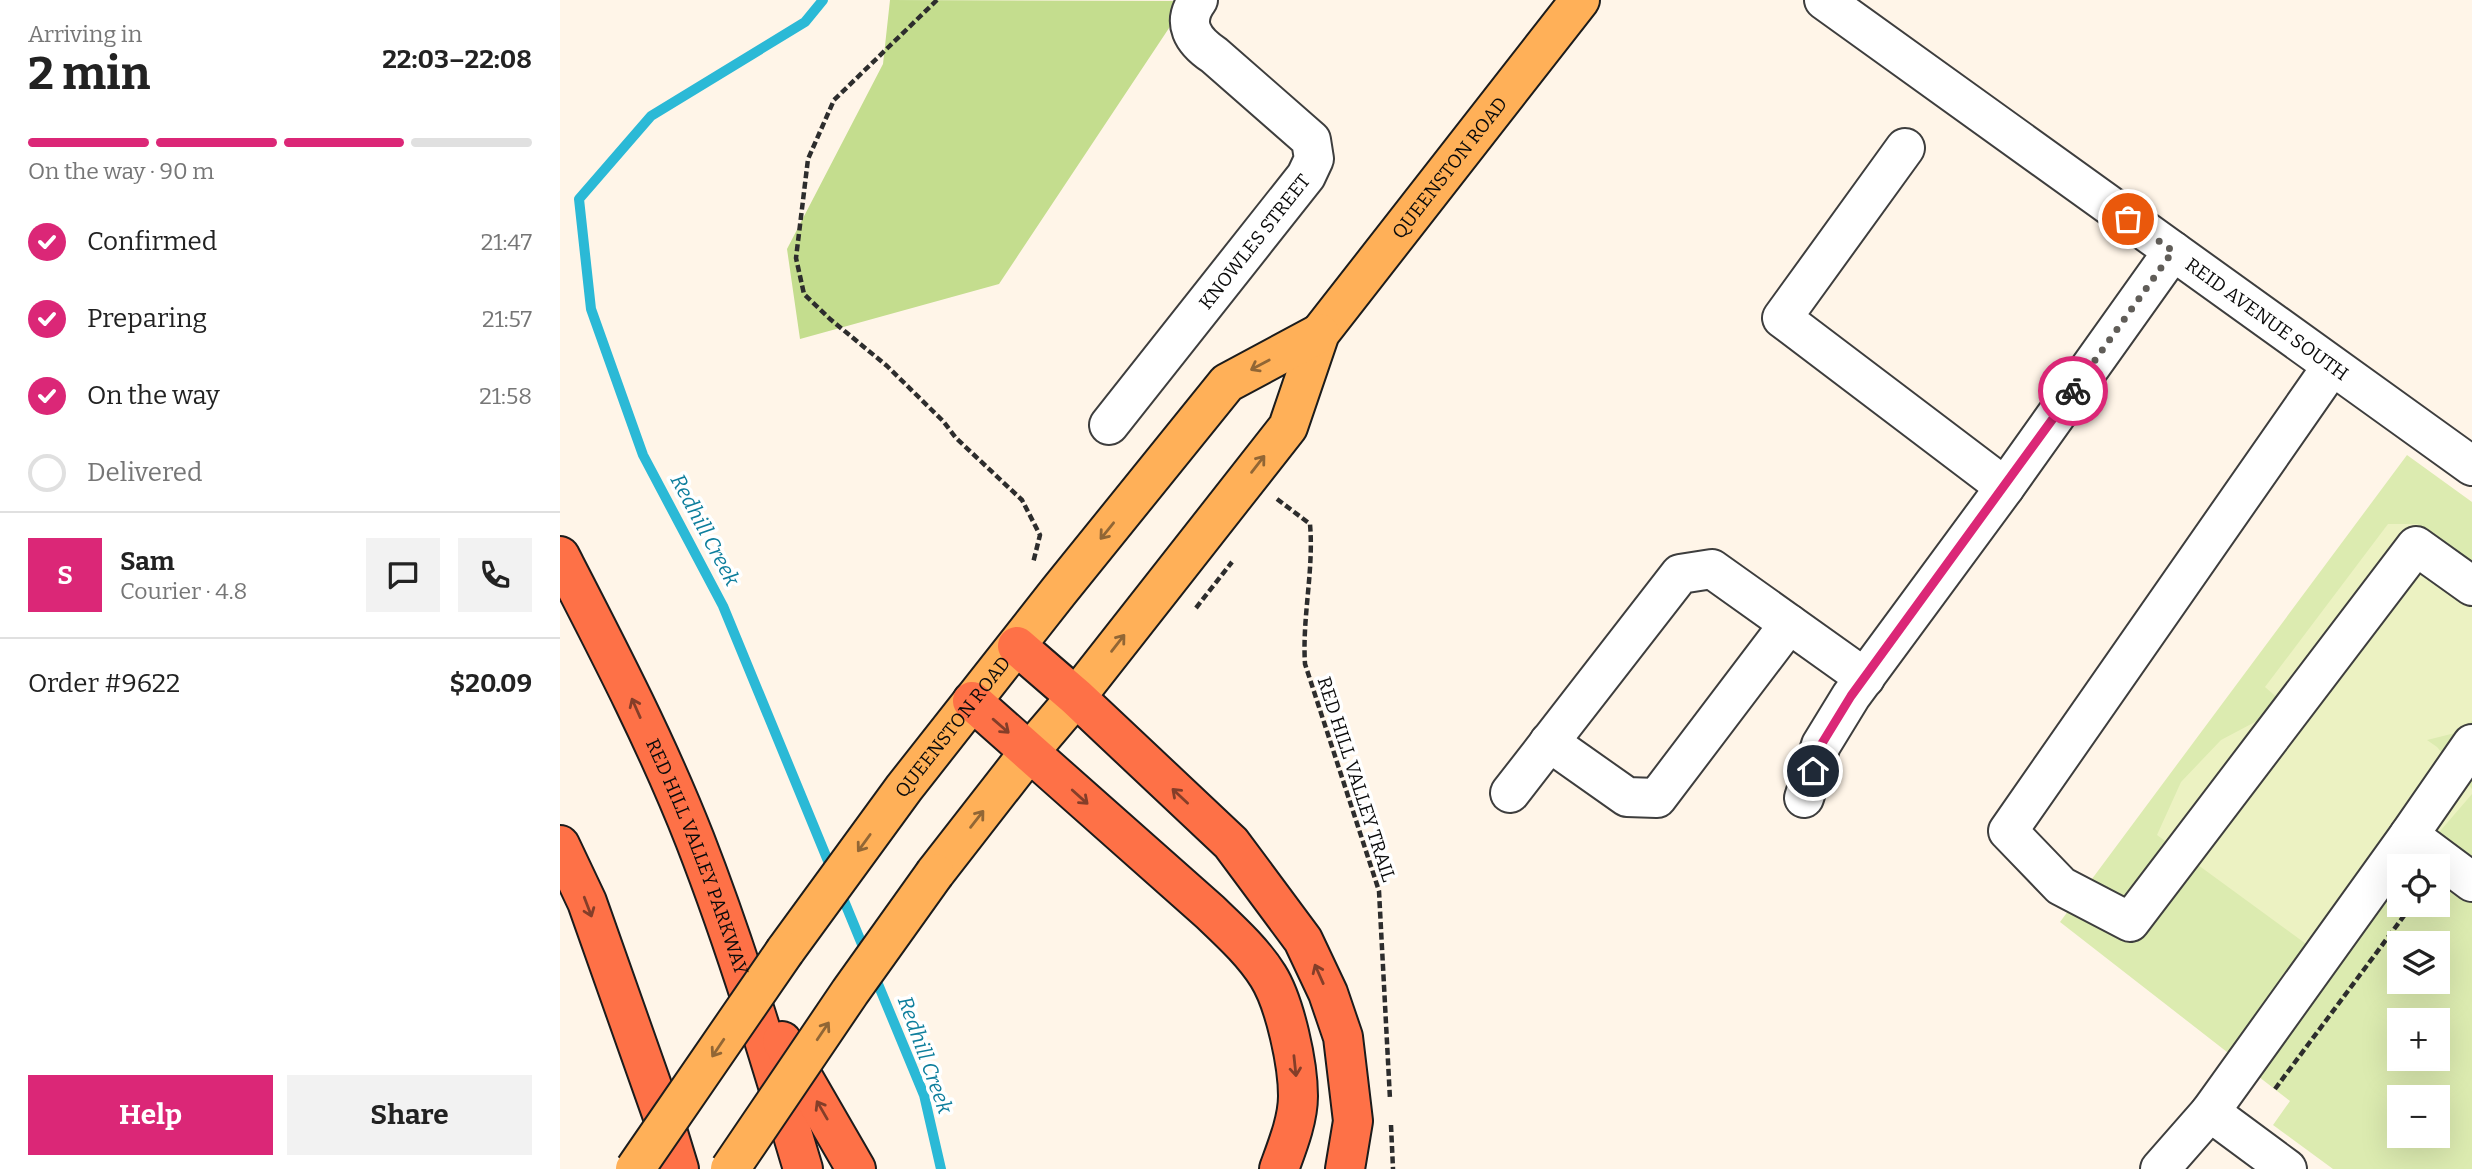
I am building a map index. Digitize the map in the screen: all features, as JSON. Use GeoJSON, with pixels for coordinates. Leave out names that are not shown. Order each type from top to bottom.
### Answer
{"type":"FeatureCollection","features":[{"type":"Feature","properties":{"kind":"highway","name":"RED HILL VALLEY PARKWAY"},"geometry":{"type":"LineString","coordinates":[[560,556],[619,670],[694,838],[745,975],[803,1169]]}},
{"type":"Feature","properties":{"kind":"highway"},"geometry":{"type":"LineString","coordinates":[[1017,646],[1076,697],[1231,843],[1303,940],[1328,993],[1343,1037],[1353,1121],[1345,1169]]}},
{"type":"Feature","properties":{"kind":"highway"},"geometry":{"type":"LineString","coordinates":[[972,701],[1210,912],[1245,946],[1269,978],[1292,1038],[1298,1098],[1279,1169]]}},
{"type":"Feature","properties":{"kind":"highway"},"geometry":{"type":"LineString","coordinates":[[560,845],[587,902],[679,1169]]}},
{"type":"Feature","properties":{"kind":"highway"},"geometry":{"type":"LineString","coordinates":[[745,975],[856,1169]]}},
{"type":"Feature","properties":{"kind":"main road","name":"QUEENSTON ROAD"},"geometry":{"type":"LineString","coordinates":[[730,1169],[850,992],[935,873],[1288,427],[1320,333],[1580,0]]}},
{"type":"Feature","properties":{"kind":"main road","name":"QUEENSTON ROAD"},"geometry":{"type":"LineString","coordinates":[[635,1169],[785,951],[904,788],[1227,383],[1320,333]]}},
{"type":"Feature","properties":{"kind":"street","name":"KNOWLES STREET"},"geometry":{"type":"LineString","coordinates":[[1109,425],[1306,176],[1314,159],[1311,140],[1199,45],[1191,29],[1191,10],[1198,0]]}},
{"type":"Feature","properties":{"kind":"street","name":"REID AVENUE SOUTH"},"geometry":{"type":"LineString","coordinates":[[1824,0],[2472,466]]}},
{"type":"Feature","properties":{"kind":"street"},"geometry":{"type":"LineString","coordinates":[[1905,148],[1782,318],[2005,487]]}},
{"type":"Feature","properties":{"kind":"street"},"geometry":{"type":"LineString","coordinates":[[1804,798],[1821,745],[1865,678],[2173,251]]}},
{"type":"Feature","properties":{"kind":"street"},"geometry":{"type":"LineString","coordinates":[[2332,366],[2008,831],[2061,886],[2130,922],[2416,545],[2472,586]]}},
{"type":"Feature","properties":{"kind":"street"},"geometry":{"type":"LineString","coordinates":[[1510,793],[1680,574],[1712,569],[1865,678]]}},
{"type":"Feature","properties":{"kind":"street"},"geometry":{"type":"LineString","coordinates":[[1549,742],[1627,797],[1657,798],[1789,624]]}},
{"type":"Feature","properties":{"kind":"street"},"geometry":{"type":"LineString","coordinates":[[2160,1168],[2210,1112],[2472,744]]}},
{"type":"Feature","properties":{"kind":"street"},"geometry":{"type":"LineString","coordinates":[[2409,835],[2472,882]]}},
{"type":"Feature","properties":{"kind":"street"},"geometry":{"type":"LineString","coordinates":[[2210,1112],[2287,1169]]}},
{"type":"Feature","properties":{"kind":"path"},"geometry":{"type":"LineString","coordinates":[[937,0],[834,100],[808,159],[796,258],[804,294],[887,366],[943,421],[956,439],[1021,500]]}},
{"type":"Feature","properties":{"kind":"path","name":"RED HILL VALLEY TRAIL"},"geometry":{"type":"LineString","coordinates":[[1277,499],[1310,524],[1312,554],[1303,635],[1306,664],[1379,891],[1390,1108]]}},
{"type":"Feature","properties":{"kind":"path"},"geometry":{"type":"LineString","coordinates":[[2273,1091],[2403,917]]}},
{"type":"Feature","properties":{"kind":"path"},"geometry":{"type":"LineString","coordinates":[[1391,1121],[1393,1169]]}},
{"type":"Feature","properties":{"kind":"green space"},"geometry":{"type":"Polygon","coordinates":[[[890,0],[1187,1],[999,284],[800,339],[787,249],[883,64],[890,0]]]}},
{"type":"Feature","properties":{"kind":"green space"},"geometry":{"type":"Polygon","coordinates":[[[2407,455],[2472,502],[2472,1169],[2333,1169],[2273,1125],[2290,1101],[2060,922],[2407,455]]]}},
{"type":"Feature","properties":{"kind":"green space"},"geometry":{"type":"Polygon","coordinates":[[[2388,524],[2417,524],[2472,561],[2472,721],[2455,733],[2427,740],[2437,747],[2472,789],[2472,794],[2420,854],[2387,854],[2387,878],[2313,949],[2157,835],[2181,782],[2221,740],[2272,713],[2291,710],[2265,687],[2388,524]]]}},
{"type":"Feature","properties":{"kind":"waterway","name":"Redhill Creek"},"geometry":{"type":"LineString","coordinates":[[823,0],[805,22],[651,116],[579,199],[591,309],[643,455],[723,606],[833,873]]}},
{"type":"Feature","properties":{"kind":"waterway","name":"Redhill Creek"},"geometry":{"type":"LineString","coordinates":[[840,891],[866,954]]}},
{"type":"Feature","properties":{"kind":"waterway","name":"Redhill Creek"},"geometry":{"type":"LineString","coordinates":[[873,972],[924,1095],[941,1169]]}},
{"type":"Feature","properties":{"kind":"way so far"},"geometry":{"type":"LineString","coordinates":[[2073,391],[2173,251],[2128,219]]}},
{"type":"Feature","properties":{"kind":"route"},"geometry":{"type":"LineString","coordinates":[[1813,771],[1821,745],[1851,696],[2073,391]]}}]}
